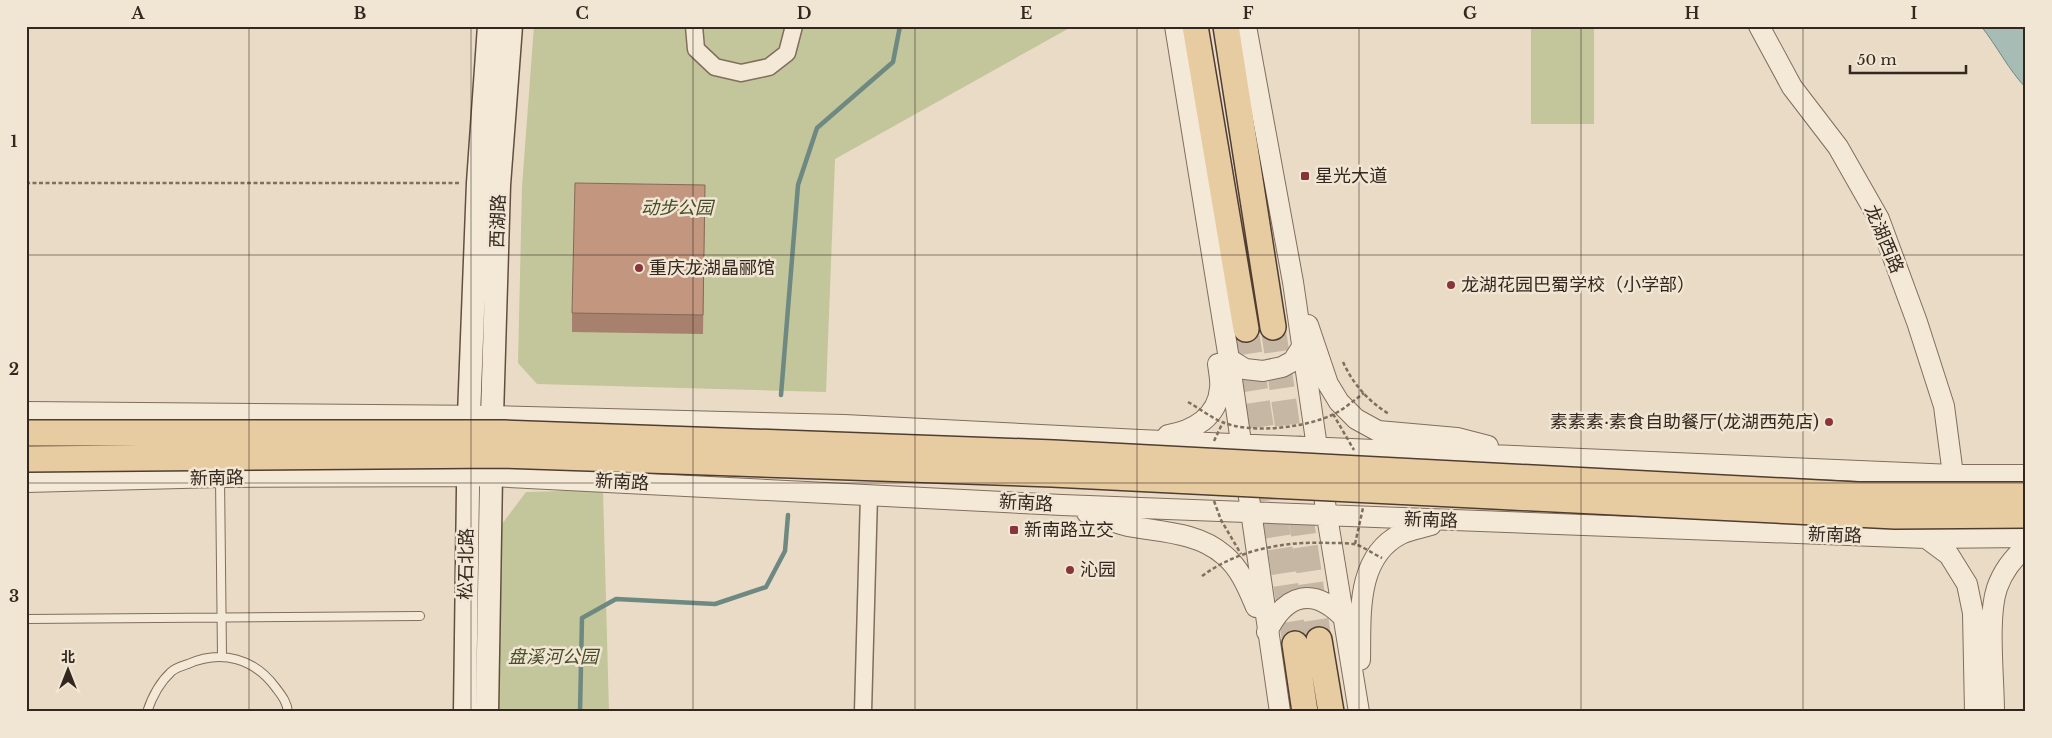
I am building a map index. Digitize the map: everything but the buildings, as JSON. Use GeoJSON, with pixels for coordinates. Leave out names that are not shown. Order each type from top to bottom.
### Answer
{"type":"FeatureCollection","features":[{"type":"Feature","properties":{"kind":"main road","name":"西湖路"},"geometry":{"type":"LineString","coordinates":[[469,416],[478,183],[490,26]]}},
{"type":"Feature","properties":{"kind":"main road","name":"西湖路"},"geometry":{"type":"LineString","coordinates":[[492,416],[499,185],[511,26]]}},
{"type":"Feature","properties":{"kind":"main road"},"geometry":{"type":"LineString","coordinates":[[1195,26],[1246,329]]}},
{"type":"Feature","properties":{"kind":"main road"},"geometry":{"type":"LineString","coordinates":[[1226,26],[1273,327]]}},
{"type":"Feature","properties":{"kind":"main road","name":"松石北路"},"geometry":{"type":"LineString","coordinates":[[465,712],[469,416]]}},
{"type":"Feature","properties":{"kind":"main road","name":"松石北路"},"geometry":{"type":"LineString","coordinates":[[487,712],[492,416]]}},
{"type":"Feature","properties":{"kind":"main road"},"geometry":{"type":"LineString","coordinates":[[26,433],[504,433],[1054,453],[1857,495],[2026,495]]}},
{"type":"Feature","properties":{"kind":"main road","name":"新南路"},"geometry":{"type":"LineString","coordinates":[[26,459],[502,455],[1052,474],[1894,516],[2026,515]]}},
{"type":"Feature","properties":{"kind":"main road"},"geometry":{"type":"LineString","coordinates":[[1305,712],[1307,642],[1330,712]]}},
{"type":"Feature","properties":{"kind":"street"},"geometry":{"type":"LineString","coordinates":[[694,26],[696,49],[715,66],[741,73],[769,66],[787,53],[794,26]]}},
{"type":"Feature","properties":{"kind":"street"},"geometry":{"type":"LineString","coordinates":[[1175,26],[1229,359],[1280,712]]}},
{"type":"Feature","properties":{"kind":"street"},"geometry":{"type":"LineString","coordinates":[[1246,26],[1293,282],[1327,516],[1359,712]]}},
{"type":"Feature","properties":{"kind":"street","name":"龙湖西路"},"geometry":{"type":"LineString","coordinates":[[1759,26],[1792,87],[1838,147],[1878,219],[1917,322],[1944,406],[1953,475]]}},
{"type":"Feature","properties":{"kind":"street"},"geometry":{"type":"LineString","coordinates":[[1140,440],[1181,433],[1196,427],[1208,416],[1216,403],[1220,388],[1214,333],[1216,280]]}},
{"type":"Feature","properties":{"kind":"street"},"geometry":{"type":"LineString","coordinates":[[1293,282],[1328,384],[1339,402],[1356,419],[1378,431],[1456,438],[1529,456]]}},
{"type":"Feature","properties":{"kind":"street"},"geometry":{"type":"LineString","coordinates":[[1229,359],[1245,369],[1263,372],[1282,367],[1293,361],[1302,347]]}},
{"type":"Feature","properties":{"kind":"street"},"geometry":{"type":"LineString","coordinates":[[26,412],[492,416],[844,425],[1140,440],[1317,446],[1953,475],[2026,475]]}},
{"type":"Feature","properties":{"kind":"street","name":"新南路"},"geometry":{"type":"LineString","coordinates":[[26,482],[220,477],[491,476],[1062,505],[1327,516],[1926,538],[2026,537]]}},
{"type":"Feature","properties":{"kind":"street"},"geometry":{"type":"LineString","coordinates":[[863,712],[869,495]]}},
{"type":"Feature","properties":{"kind":"street"},"geometry":{"type":"LineString","coordinates":[[1062,505],[1126,526],[1174,533],[1201,542],[1223,554],[1238,571],[1248,588],[1267,632]]}},
{"type":"Feature","properties":{"kind":"street"},"geometry":{"type":"LineString","coordinates":[[1359,712],[1362,595],[1366,576],[1385,545],[1401,534],[1449,520]]}},
{"type":"Feature","properties":{"kind":"street"},"geometry":{"type":"LineString","coordinates":[[1926,538],[1949,555],[1967,584],[1973,613],[1975,712]]}},
{"type":"Feature","properties":{"kind":"street"},"geometry":{"type":"LineString","coordinates":[[1994,712],[1992,614],[1997,587],[2012,560],[2026,547]]}},
{"type":"Feature","properties":{"kind":"street"},"geometry":{"type":"LineString","coordinates":[[1267,632],[1274,618],[1283,607],[1298,600],[1310,598],[1323,600],[1345,619]]}},
{"type":"Feature","properties":{"kind":"lane"},"geometry":{"type":"LineString","coordinates":[[220,477],[222,656]]}},
{"type":"Feature","properties":{"kind":"lane"},"geometry":{"type":"LineString","coordinates":[[26,619],[420,616]]}},
{"type":"Feature","properties":{"kind":"lane"},"geometry":{"type":"LineString","coordinates":[[147,712],[159,686],[172,671],[199,659],[222,656],[253,664],[276,687],[287,702],[288,712]]}},
{"type":"Feature","properties":{"kind":"path"},"geometry":{"type":"LineString","coordinates":[[26,183],[478,183]]}},
{"type":"Feature","properties":{"kind":"path"},"geometry":{"type":"LineString","coordinates":[[1343,362],[1352,379],[1364,393],[1379,408],[1393,416]]}},
{"type":"Feature","properties":{"kind":"path"},"geometry":{"type":"LineString","coordinates":[[1188,402],[1223,422],[1271,429],[1293,427],[1316,421],[1333,414],[1364,393]]}},
{"type":"Feature","properties":{"kind":"path"},"geometry":{"type":"LineString","coordinates":[[1191,413],[1196,407]]}},
{"type":"Feature","properties":{"kind":"path"},"geometry":{"type":"LineString","coordinates":[[1202,576],[1241,555],[1263,548],[1308,542],[1355,544],[1382,558]]}},
{"type":"Feature","properties":{"kind":"path"},"geometry":{"type":"LineString","coordinates":[[1207,564],[1217,574]]}},
{"type":"Feature","properties":{"kind":"green space","name":"动步公园"},"geometry":{"type":"Polygon","coordinates":[[[534,26],[1073,26],[835,159],[826,392],[537,384],[518,363],[522,187],[534,26]]]}},
{"type":"Feature","properties":{"kind":"green space"},"geometry":{"type":"Polygon","coordinates":[[[1531,26],[1594,26],[1594,124],[1531,124],[1531,26]]]}},
{"type":"Feature","properties":{"kind":"green space","name":"盘溪河公园"},"geometry":{"type":"Polygon","coordinates":[[[603,490],[609,712],[499,712],[499,528],[526,492],[603,490]]]}},
{"type":"Feature","properties":{"kind":"water"},"geometry":{"type":"Polygon","coordinates":[[[1981,26],[2026,26],[2026,88],[2014,73],[1981,26]]]}},
{"type":"Feature","properties":{"kind":"waterway"},"geometry":{"type":"LineString","coordinates":[[781,395],[798,185],[817,128],[893,62],[900,26]]}},
{"type":"Feature","properties":{"kind":"waterway"},"geometry":{"type":"LineString","coordinates":[[580,712],[582,618],[616,599],[715,604],[766,587],[785,551],[788,515]]}},
{"type":"Feature","properties":{"kind":"tunnel"},"geometry":{"type":"LineString","coordinates":[[1273,327],[1319,640]]}},
{"type":"Feature","properties":{"kind":"tunnel"},"geometry":{"type":"LineString","coordinates":[[1246,329],[1295,644]]}},
{"type":"Feature","properties":{"kind":"place","name":"星光大道"},"geometry":{"type":"Point","coordinates":[1305,176]}},
{"type":"Feature","properties":{"kind":"place","name":"重庆龙湖晶郦馆"},"geometry":{"type":"Point","coordinates":[639,268]}},
{"type":"Feature","properties":{"kind":"place","name":"龙湖花园巴蜀学校（小学部）"},"geometry":{"type":"Point","coordinates":[1451,285]}},
{"type":"Feature","properties":{"kind":"place","name":"素素素·素食自助餐厅(龙湖西苑店)"},"geometry":{"type":"Point","coordinates":[1829,422]}},
{"type":"Feature","properties":{"kind":"place","name":"新南路立交"},"geometry":{"type":"Point","coordinates":[1014,530]}},
{"type":"Feature","properties":{"kind":"place","name":"沁园"},"geometry":{"type":"Point","coordinates":[1070,570]}}]}
